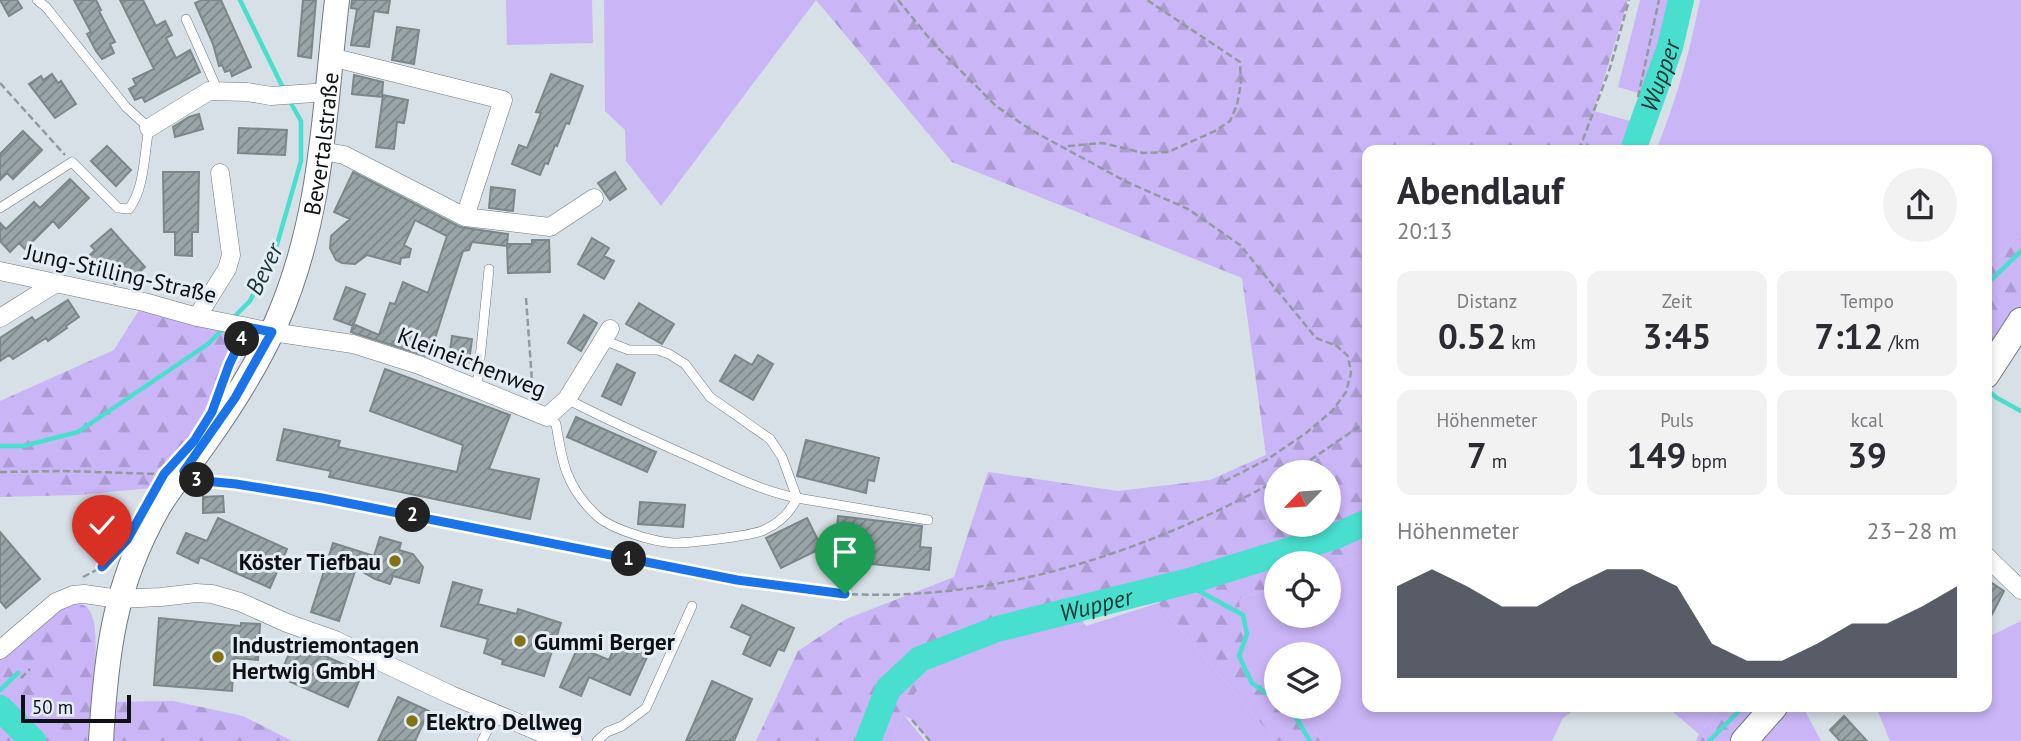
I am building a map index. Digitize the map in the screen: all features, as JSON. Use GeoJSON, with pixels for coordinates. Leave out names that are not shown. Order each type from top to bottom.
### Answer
{"type":"FeatureCollection","features":[{"type":"Feature","properties":{"kind":"main road"},"geometry":{"type":"LineString","coordinates":[[1992,367],[2020,325]]}},
{"type":"Feature","properties":{"kind":"main road"},"geometry":{"type":"LineString","coordinates":[[1744,741],[1770,712]]}},
{"type":"Feature","properties":{"kind":"street","name":"Bevertalstraße"},"geometry":{"type":"LineString","coordinates":[[101,740],[109,645],[119,598],[143,537],[174,473],[235,398],[272,332],[306,238],[318,185],[337,0]]}},
{"type":"Feature","properties":{"kind":"street"},"geometry":{"type":"LineString","coordinates":[[331,57],[503,100],[465,218]]}},
{"type":"Feature","properties":{"kind":"street"},"geometry":{"type":"LineString","coordinates":[[149,128],[209,91],[271,96],[328,92]]}},
{"type":"Feature","properties":{"kind":"street"},"geometry":{"type":"LineString","coordinates":[[322,151],[344,155],[465,218],[550,227],[594,198]]}},
{"type":"Feature","properties":{"kind":"street"},"geometry":{"type":"LineString","coordinates":[[204,318],[228,269],[231,255],[220,173]]}},
{"type":"Feature","properties":{"kind":"street","name":"Jung-Stilling-Straße"},"geometry":{"type":"LineString","coordinates":[[0,271],[272,332]]}},
{"type":"Feature","properties":{"kind":"street"},"geometry":{"type":"LineString","coordinates":[[0,318],[56,283]]}},
{"type":"Feature","properties":{"kind":"street","name":"Kleineichenweg"},"geometry":{"type":"LineString","coordinates":[[272,332],[353,344],[419,365],[547,417],[567,399],[606,335]]}},
{"type":"Feature","properties":{"kind":"street"},"geometry":{"type":"LineString","coordinates":[[1992,562],[2021,590]]}},
{"type":"Feature","properties":{"kind":"street"},"geometry":{"type":"LineString","coordinates":[[0,650],[64,598],[84,594],[119,598],[196,593],[226,597],[287,624],[335,640],[451,695],[554,738],[573,741]]}},
{"type":"Feature","properties":{"kind":"lane"},"geometry":{"type":"LineString","coordinates":[[0,208],[72,162],[118,208],[129,209],[136,199],[149,128],[126,107],[46,7],[37,0]]}},
{"type":"Feature","properties":{"kind":"lane"},"geometry":{"type":"LineString","coordinates":[[186,19],[218,91]]}},
{"type":"Feature","properties":{"kind":"lane"},"geometry":{"type":"LineString","coordinates":[[477,387],[489,269]]}},
{"type":"Feature","properties":{"kind":"lane"},"geometry":{"type":"LineString","coordinates":[[547,417],[556,424],[563,467],[577,494],[597,517],[635,535],[674,543],[764,531],[790,514],[797,498],[786,466],[770,439],[709,397],[685,364],[657,350],[629,350],[606,335]]}},
{"type":"Feature","properties":{"kind":"lane"},"geometry":{"type":"LineString","coordinates":[[567,399],[743,481],[782,495],[928,520]]}},
{"type":"Feature","properties":{"kind":"lane"},"geometry":{"type":"LineString","coordinates":[[597,741],[646,708],[692,606]]}},
{"type":"Feature","properties":{"kind":"lane"},"geometry":{"type":"LineString","coordinates":[[482,741],[496,713]]}},
{"type":"Feature","properties":{"kind":"path"},"geometry":{"type":"LineString","coordinates":[[898,0],[934,44],[996,106],[1031,130],[1065,146],[1125,181],[1188,209],[1240,246],[1316,338],[1337,346],[1348,356],[1351,373],[1346,392],[1332,411],[1268,460],[1223,482]]}},
{"type":"Feature","properties":{"kind":"path"},"geometry":{"type":"LineString","coordinates":[[1065,146],[1103,143],[1143,153],[1168,152],[1215,131],[1230,121],[1239,94],[1240,62],[1147,0]]}},
{"type":"Feature","properties":{"kind":"path"},"geometry":{"type":"LineString","coordinates":[[1580,145],[1610,68],[1629,0]]}},
{"type":"Feature","properties":{"kind":"path"},"geometry":{"type":"LineString","coordinates":[[1638,97],[1659,0]]}},
{"type":"Feature","properties":{"kind":"path"},"geometry":{"type":"LineString","coordinates":[[0,83],[72,162]]}},
{"type":"Feature","properties":{"kind":"path"},"geometry":{"type":"LineString","coordinates":[[524,409],[533,395],[526,298]]}},
{"type":"Feature","properties":{"kind":"path"},"geometry":{"type":"LineString","coordinates":[[224,381],[246,326]]}},
{"type":"Feature","properties":{"kind":"path"},"geometry":{"type":"LineString","coordinates":[[1310,460],[1362,424]]}},
{"type":"Feature","properties":{"kind":"path"},"geometry":{"type":"LineString","coordinates":[[0,472],[174,473],[195,480],[322,498],[737,580],[845,594],[904,594],[1016,580],[1116,553],[1213,514],[1264,487]]}},
{"type":"Feature","properties":{"kind":"path"},"geometry":{"type":"LineString","coordinates":[[80,579],[102,567],[116,553]]}},
{"type":"Feature","properties":{"kind":"path"},"geometry":{"type":"LineString","coordinates":[[21,678],[30,669]]}},
{"type":"Feature","properties":{"kind":"path"},"geometry":{"type":"LineString","coordinates":[[912,720],[930,741]]}},
{"type":"Feature","properties":{"kind":"green space"},"geometry":{"type":"Polygon","coordinates":[[[506,0],[592,0],[593,43],[507,45],[506,0]]]}},
{"type":"Feature","properties":{"kind":"green space"},"geometry":{"type":"Polygon","coordinates":[[[604,0],[816,0],[661,206],[626,161],[625,130],[605,111],[604,0]]]}},
{"type":"Feature","properties":{"kind":"green space"},"geometry":{"type":"Polygon","coordinates":[[[816,0],[1628,0],[1594,111],[1637,123],[1628,145],[1362,145],[1362,558],[1341,565],[1341,551],[1264,551],[1264,591],[1239,599],[1247,667],[1264,681],[1264,719],[1308,719],[1322,741],[1276,741],[1158,603],[1175,581],[1300,537],[1341,537],[1341,460],[1264,460],[1264,537],[1295,537],[1256,548],[1078,614],[936,662],[902,713],[892,741],[756,741],[798,651],[846,619],[954,577],[988,472],[1118,491],[1210,480],[1266,455],[1242,278],[952,162],[816,0]]]}},
{"type":"Feature","properties":{"kind":"green space"},"geometry":{"type":"Polygon","coordinates":[[[1640,0],[1673,0],[1657,72],[1648,96],[1618,87],[1640,0]]]}},
{"type":"Feature","properties":{"kind":"green space"},"geometry":{"type":"Polygon","coordinates":[[[1700,0],[2021,0],[2021,232],[1992,265],[1992,145],[1658,145],[1692,38],[1700,0]]]}},
{"type":"Feature","properties":{"kind":"green space"},"geometry":{"type":"Polygon","coordinates":[[[2021,232],[2021,321],[1992,366],[1992,265],[2021,232]]]}},
{"type":"Feature","properties":{"kind":"green space"},"geometry":{"type":"Polygon","coordinates":[[[144,302],[211,320],[239,338],[227,358],[209,410],[197,430],[172,458],[152,488],[78,495],[0,497],[0,401],[114,350],[144,302]]]}},
{"type":"Feature","properties":{"kind":"green space"},"geometry":{"type":"Polygon","coordinates":[[[1362,558],[1362,712],[1571,712],[1563,718],[1552,741],[1322,741],[1308,719],[1341,719],[1341,642],[1264,642],[1264,681],[1247,667],[1239,599],[1264,591],[1264,628],[1341,628],[1341,565],[1362,558]]]}},
{"type":"Feature","properties":{"kind":"green space"},"geometry":{"type":"Polygon","coordinates":[[[56,602],[80,604],[89,610],[95,628],[94,683],[113,702],[173,701],[243,716],[292,741],[0,741],[0,650],[56,602]]]}},
{"type":"Feature","properties":{"kind":"green space"},"geometry":{"type":"Polygon","coordinates":[[[1158,603],[1276,741],[930,741],[912,720],[904,715],[925,741],[892,741],[902,713],[936,662],[1078,614],[1086,626],[1158,603]]]}},
{"type":"Feature","properties":{"kind":"green space"},"geometry":{"type":"Polygon","coordinates":[[[2021,621],[2021,741],[1890,741],[1878,712],[1992,712],[1992,635],[2021,621]]]}},
{"type":"Feature","properties":{"kind":"green space"},"geometry":{"type":"Polygon","coordinates":[[[1673,712],[1717,712],[1699,734],[1673,712]]]}},
{"type":"Feature","properties":{"kind":"green space"},"geometry":{"type":"Polygon","coordinates":[[[1717,712],[1770,712],[1744,741],[1696,741],[1717,712]]]}},
{"type":"Feature","properties":{"kind":"green space"},"geometry":{"type":"Polygon","coordinates":[[[1786,712],[1806,712],[1821,741],[1758,741],[1786,712]]]}},
{"type":"Feature","properties":{"kind":"building"},"geometry":{"type":"Polygon","coordinates":[[[0,0],[17,0],[22,8],[9,16],[0,0]]]}},
{"type":"Feature","properties":{"kind":"building"},"geometry":{"type":"Polygon","coordinates":[[[74,0],[96,0],[115,42],[110,44],[114,53],[102,59],[87,34],[91,32],[74,0]]]}},
{"type":"Feature","properties":{"kind":"building"},"geometry":{"type":"Polygon","coordinates":[[[120,0],[143,0],[156,26],[165,21],[172,35],[166,38],[176,58],[190,50],[200,72],[145,102],[142,97],[135,100],[129,89],[136,85],[133,79],[154,69],[120,0]]]}},
{"type":"Feature","properties":{"kind":"building"},"geometry":{"type":"Polygon","coordinates":[[[202,0],[221,0],[251,67],[232,76],[230,70],[225,72],[222,65],[219,66],[213,44],[195,3],[202,0]]]}},
{"type":"Feature","properties":{"kind":"building"},"geometry":{"type":"Polygon","coordinates":[[[303,0],[316,0],[311,58],[298,56],[303,0]]]}},
{"type":"Feature","properties":{"kind":"building"},"geometry":{"type":"Polygon","coordinates":[[[352,0],[390,0],[388,13],[374,11],[369,47],[351,45],[357,9],[351,8],[352,0]]]}},
{"type":"Feature","properties":{"kind":"building"},"geometry":{"type":"Polygon","coordinates":[[[397,27],[419,30],[414,64],[392,60],[397,27]]]}},
{"type":"Feature","properties":{"kind":"building"},"geometry":{"type":"Polygon","coordinates":[[[52,74],[58,83],[61,81],[76,104],[55,118],[29,84],[41,76],[43,80],[52,74]]]}},
{"type":"Feature","properties":{"kind":"building"},"geometry":{"type":"Polygon","coordinates":[[[551,74],[583,86],[569,124],[566,123],[548,164],[545,163],[540,175],[512,164],[519,145],[527,148],[541,113],[536,112],[551,74]]]}},
{"type":"Feature","properties":{"kind":"building"},"geometry":{"type":"Polygon","coordinates":[[[354,75],[383,82],[382,97],[352,94],[354,75]]]}},
{"type":"Feature","properties":{"kind":"building"},"geometry":{"type":"Polygon","coordinates":[[[383,95],[408,100],[404,123],[397,122],[394,149],[376,147],[383,95]]]}},
{"type":"Feature","properties":{"kind":"building"},"geometry":{"type":"Polygon","coordinates":[[[199,114],[203,129],[175,137],[173,127],[199,114]]]}},
{"type":"Feature","properties":{"kind":"building"},"geometry":{"type":"Polygon","coordinates":[[[239,128],[287,130],[285,155],[238,153],[239,128]]]}},
{"type":"Feature","properties":{"kind":"building"},"geometry":{"type":"Polygon","coordinates":[[[23,131],[42,150],[13,179],[7,173],[0,180],[0,154],[23,131]]]}},
{"type":"Feature","properties":{"kind":"building"},"geometry":{"type":"Polygon","coordinates":[[[107,146],[131,170],[116,186],[91,161],[107,146]]]}},
{"type":"Feature","properties":{"kind":"building"},"geometry":{"type":"Polygon","coordinates":[[[163,172],[199,172],[198,232],[192,232],[192,256],[175,255],[175,232],[164,232],[163,172]]]}},
{"type":"Feature","properties":{"kind":"building"},"geometry":{"type":"Polygon","coordinates":[[[353,172],[460,227],[508,234],[507,244],[532,244],[532,240],[549,240],[550,272],[508,273],[507,246],[472,242],[469,250],[463,251],[429,357],[351,332],[353,324],[379,335],[390,303],[395,304],[403,282],[428,293],[447,236],[415,220],[404,245],[411,249],[409,257],[401,258],[400,264],[367,255],[355,264],[336,260],[330,248],[331,236],[350,219],[334,212],[353,172]]]}},
{"type":"Feature","properties":{"kind":"building"},"geometry":{"type":"Polygon","coordinates":[[[615,172],[626,189],[610,200],[598,183],[615,172]]]}},
{"type":"Feature","properties":{"kind":"building"},"geometry":{"type":"Polygon","coordinates":[[[70,179],[89,198],[59,228],[53,221],[25,249],[19,243],[10,252],[0,241],[0,223],[6,229],[34,202],[40,208],[70,179]]]}},
{"type":"Feature","properties":{"kind":"building"},"geometry":{"type":"Polygon","coordinates":[[[491,187],[515,190],[513,211],[489,208],[491,187]]]}},
{"type":"Feature","properties":{"kind":"building"},"geometry":{"type":"Polygon","coordinates":[[[111,229],[145,267],[132,279],[127,273],[115,284],[89,256],[95,250],[91,246],[111,229]]]}},
{"type":"Feature","properties":{"kind":"building"},"geometry":{"type":"Polygon","coordinates":[[[592,238],[609,248],[604,256],[614,261],[604,279],[578,264],[592,238]]]}},
{"type":"Feature","properties":{"kind":"building"},"geometry":{"type":"Polygon","coordinates":[[[346,287],[365,294],[353,326],[334,319],[346,287]]]}},
{"type":"Feature","properties":{"kind":"building"},"geometry":{"type":"Polygon","coordinates":[[[68,300],[79,317],[66,326],[67,328],[13,359],[9,355],[0,361],[0,338],[32,317],[35,321],[68,300]]]}},
{"type":"Feature","properties":{"kind":"building"},"geometry":{"type":"Polygon","coordinates":[[[639,303],[674,324],[662,344],[626,324],[639,303]]]}},
{"type":"Feature","properties":{"kind":"building"},"geometry":{"type":"Polygon","coordinates":[[[584,315],[597,323],[581,351],[568,343],[584,315]]]}},
{"type":"Feature","properties":{"kind":"building"},"geometry":{"type":"Polygon","coordinates":[[[452,336],[472,339],[469,362],[449,359],[452,336]]]}},
{"type":"Feature","properties":{"kind":"building"},"geometry":{"type":"Polygon","coordinates":[[[735,355],[752,365],[758,355],[773,364],[753,400],[720,381],[735,355]]]}},
{"type":"Feature","properties":{"kind":"building"},"geometry":{"type":"Polygon","coordinates":[[[617,364],[635,373],[621,405],[602,396],[617,364]]]}},
{"type":"Feature","properties":{"kind":"building"},"geometry":{"type":"Polygon","coordinates":[[[385,369],[510,415],[489,469],[539,479],[530,519],[329,477],[331,471],[277,460],[284,429],[340,441],[338,447],[457,472],[463,445],[370,411],[385,369]]]}},
{"type":"Feature","properties":{"kind":"building"},"geometry":{"type":"Polygon","coordinates":[[[576,417],[656,452],[647,472],[567,437],[576,417]]]}},
{"type":"Feature","properties":{"kind":"building"},"geometry":{"type":"Polygon","coordinates":[[[806,440],[879,458],[874,481],[868,480],[866,493],[797,476],[806,440]]]}},
{"type":"Feature","properties":{"kind":"building"},"geometry":{"type":"Polygon","coordinates":[[[223,496],[224,512],[203,513],[203,497],[223,496]]]}},
{"type":"Feature","properties":{"kind":"building"},"geometry":{"type":"Polygon","coordinates":[[[640,502],[685,505],[683,527],[638,524],[640,502]]]}},
{"type":"Feature","properties":{"kind":"building"},"geometry":{"type":"Polygon","coordinates":[[[838,516],[922,526],[920,547],[931,548],[929,570],[834,560],[838,516]]]}},
{"type":"Feature","properties":{"kind":"building"},"geometry":{"type":"Polygon","coordinates":[[[218,518],[287,549],[270,588],[200,557],[198,563],[177,553],[186,533],[207,541],[218,518]]]}},
{"type":"Feature","properties":{"kind":"building"},"geometry":{"type":"Polygon","coordinates":[[[807,518],[822,548],[781,568],[766,538],[807,518]]]}},
{"type":"Feature","properties":{"kind":"building"},"geometry":{"type":"Polygon","coordinates":[[[0,532],[40,579],[6,608],[0,601],[0,532]]]}},
{"type":"Feature","properties":{"kind":"building"},"geometry":{"type":"Polygon","coordinates":[[[380,537],[401,543],[399,550],[413,554],[423,567],[419,583],[393,576],[390,584],[356,568],[339,621],[311,612],[333,543],[374,556],[380,537]]]}},
{"type":"Feature","properties":{"kind":"building"},"geometry":{"type":"Polygon","coordinates":[[[453,582],[482,590],[478,604],[517,614],[518,609],[561,623],[544,676],[502,664],[503,660],[484,653],[488,639],[441,626],[453,582]]]}},
{"type":"Feature","properties":{"kind":"building"},"geometry":{"type":"Polygon","coordinates":[[[1992,583],[2004,591],[1992,614],[1992,583]]]}},
{"type":"Feature","properties":{"kind":"building"},"geometry":{"type":"Polygon","coordinates":[[[742,605],[794,628],[784,651],[778,649],[770,666],[743,654],[751,636],[731,627],[742,605]]]}},
{"type":"Feature","properties":{"kind":"building"},"geometry":{"type":"Polygon","coordinates":[[[159,618],[241,626],[241,623],[260,624],[258,660],[234,658],[232,691],[154,685],[159,618]]]}},
{"type":"Feature","properties":{"kind":"building"},"geometry":{"type":"Polygon","coordinates":[[[617,641],[648,655],[630,695],[589,677],[581,696],[560,687],[578,647],[609,660],[617,641]]]}},
{"type":"Feature","properties":{"kind":"building"},"geometry":{"type":"Polygon","coordinates":[[[305,647],[352,668],[348,676],[359,681],[348,707],[279,677],[291,649],[302,654],[305,647]]]}},
{"type":"Feature","properties":{"kind":"building"},"geometry":{"type":"Polygon","coordinates":[[[712,681],[752,699],[734,741],[686,741],[712,681]]]}},
{"type":"Feature","properties":{"kind":"building","name":"Elektro Dellweg"},"geometry":{"type":"Polygon","coordinates":[[[398,697],[429,711],[415,741],[378,741],[398,697]]]}},
{"type":"Feature","properties":{"kind":"building"},"geometry":{"type":"Polygon","coordinates":[[[1844,716],[1867,741],[1840,741],[1830,730],[1844,716]]]}},
{"type":"Feature","properties":{"kind":"waterway","name":"Bever"},"geometry":{"type":"LineString","coordinates":[[240,0],[284,90]]}},
{"type":"Feature","properties":{"kind":"waterway","name":"Wupper"},"geometry":{"type":"LineString","coordinates":[[1635,145],[1670,47],[1681,0]]}},
{"type":"Feature","properties":{"kind":"waterway","name":"Bever"},"geometry":{"type":"LineString","coordinates":[[233,318],[250,301],[276,248],[301,161],[301,121],[288,98]]}},
{"type":"Feature","properties":{"kind":"waterway"},"geometry":{"type":"LineString","coordinates":[[1992,279],[2021,251]]}},
{"type":"Feature","properties":{"kind":"waterway","name":"Bever"},"geometry":{"type":"LineString","coordinates":[[0,446],[23,446],[78,432],[208,344],[225,327]]}},
{"type":"Feature","properties":{"kind":"waterway"},"geometry":{"type":"LineString","coordinates":[[1992,394],[2021,411]]}},
{"type":"Feature","properties":{"kind":"waterway","name":"Wupper"},"geometry":{"type":"LineString","coordinates":[[868,741],[888,689],[920,659],[997,629],[1193,580],[1336,536],[1362,524]]}},
{"type":"Feature","properties":{"kind":"waterway"},"geometry":{"type":"LineString","coordinates":[[1193,580],[1197,590],[1243,615],[1247,634],[1239,656],[1252,683],[1264,692]]}},
{"type":"Feature","properties":{"kind":"waterway"},"geometry":{"type":"LineString","coordinates":[[0,690],[18,673]]}},
{"type":"Feature","properties":{"kind":"waterway","name":"Wupper"},"geometry":{"type":"LineString","coordinates":[[0,708],[33,741]]}},
{"type":"Feature","properties":{"kind":"waterway"},"geometry":{"type":"LineString","coordinates":[[1709,741],[1738,712]]}},
{"type":"Feature","properties":{"kind":"waterway"},"geometry":{"type":"LineString","coordinates":[[1297,719],[1310,741]]}},
{"type":"Feature","properties":{"kind":"place","name":"Köster Tiefbau"},"geometry":{"type":"Point","coordinates":[395,561]}},
{"type":"Feature","properties":{"kind":"place","name":"Gummi Berger"},"geometry":{"type":"Point","coordinates":[520,641]}},
{"type":"Feature","properties":{"kind":"place","name":"Industriemontagen Hertwig GmbH"},"geometry":{"type":"Point","coordinates":[218,657]}},
{"type":"Feature","properties":{"kind":"place","name":"Elektro Dellweg"},"geometry":{"type":"Point","coordinates":[412,721]}},
{"type":"Feature","properties":{"kind":"route"},"geometry":{"type":"LineString","coordinates":[[102,567],[127,540],[164,474],[194,441],[212,412],[229,365],[247,327],[272,332],[254,368],[184,471],[195,480],[322,498],[737,580],[845,594]]}}]}
